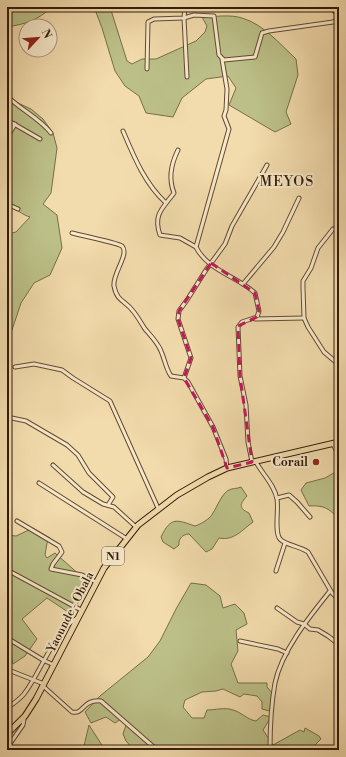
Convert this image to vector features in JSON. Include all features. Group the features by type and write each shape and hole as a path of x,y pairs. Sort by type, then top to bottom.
{"highway":[{"name":"Yaounde - Obala","path":"7,734 25,716 54,665 96,582 112,557 136,527 158,508 177,495 228,468 339,442"}],"street":[{"path":"185,7 184,18 187,77"},
{"path":"222,59 231,60 255,57 262,33 333,22 339,18 331,7"},
{"path":"147,69 148,22 154,19 184,18 194,15 214,16 219,55 222,59 227,89 226,110 224,116 229,129 196,247"},
{"path":"7,96 17,106 45,126 51,133"},
{"path":"7,120 40,139"},
{"path":"7,138 15,124"},
{"path":"123,131 142,171 156,195 166,203"},
{"path":"178,150 173,161 170,183 174,193 160,211 156,224 160,235 180,238 196,247 199,252 211,263 256,293 260,311 257,317 253,319"},
{"path":"184,378 191,358 178,319 178,311 225,244 232,226 267,165"},
{"path":"243,284 274,247 299,198"},
{"path":"7,204 18,209"},
{"path":"333,229 318,248 311,268 303,281 304,318 324,352 336,363 339,363"},
{"path":"72,233 118,243 123,247 124,252 113,285 117,297 129,305 161,350 167,371 171,376 184,378 199,400 213,427 226,459 228,468"},
{"path":"304,318 253,319 242,322 238,327 240,376 246,405 248,442 254,462 272,485 277,498 279,537 285,543 302,548 308,552 330,591 339,600"},
{"path":"15,366 39,365 62,370 110,401 158,508"},
{"path":"7,417 26,421 67,445 78,455 90,473 112,496 108,505"},
{"path":"333,444 339,456"},
{"path":"53,465 83,492 114,507 136,527"},
{"path":"38,483 127,539"},
{"path":"277,498 283,495 289,495 310,517"},
{"path":"17,521 59,546 62,552 52,564 51,569 82,575 96,582"},
{"path":"276,571 285,543"},
{"path":"9,571 81,610"},
{"path":"270,750 271,715 275,681 283,660 304,624 330,591"},
{"path":"277,608 297,622 318,630 328,636 337,643 339,648"},
{"path":"7,708 24,694 43,660 64,630 78,617"},
{"path":"7,638 54,665"},
{"path":"240,641 278,649 287,653"},
{"path":"7,671 11,671 32,679 43,685 72,712 80,712 88,702 101,701 157,750"},
{"path":"7,748 23,725 25,716"}],"highlighted area":[{"path":"211,263 255,293 259,311 257,317 238,326 240,376 252,462 227,468 213,427 184,378 191,358 178,319 179,311"}],"green space":[{"path":"7,7 52,7 36,18 18,18 18,24 7,27"},
{"path":"94,7 110,7 127,61 132,64 142,59 156,59 196,41 205,32 207,26 202,17 237,17 257,25 271,35 296,59 298,75 286,112 291,124 275,132 229,105 236,88 228,76 206,79 182,98 173,117 146,113 139,96 125,86 115,71"},
{"path":"7,98 31,109 43,119 53,133 57,148 51,193 43,204 57,215 62,248 50,275 34,283 21,303 7,345 7,234 16,232 30,217 7,205"},
{"path":"339,470 339,520 326,508 309,506 301,490 306,483 325,478"},
{"path":"241,487 247,496 241,506 249,513 253,522 238,534 229,538 219,538 212,549 206,552 189,534 181,537 179,545 174,549 163,542 161,537 171,523 179,521 195,526 200,524 212,515 226,492 230,489"},
{"path":"33,528 50,538 47,543 45,555 47,558 55,553 90,584 71,614 47,598 22,619 37,639 25,656 13,664 7,642 7,535 16,536"},
{"path":"191,583 206,585 220,596 223,608 235,604 244,613 247,624 236,630 238,651 231,664 238,683 267,683 267,687 272,693 270,711 262,709 262,702 257,696 244,694 240,697 223,689 202,692 185,700 183,707 192,718 204,718 207,710 223,709 236,711 256,721 263,715 271,717 263,730 273,745 300,730 304,732 305,728 319,736 321,739 315,745 315,750 134,750 126,741 123,734 126,725 121,719 115,723 106,717 91,723 85,712 100,696 148,657 160,641"},
{"path":"89,725 105,750 83,750"}],"place":[{"name":"Corail","path":"316,462"}],"district":[{"name":"MEYOS","path":"287,181"}]}
